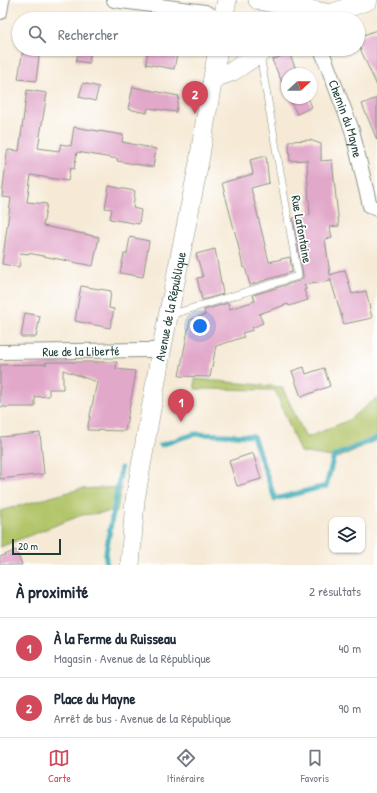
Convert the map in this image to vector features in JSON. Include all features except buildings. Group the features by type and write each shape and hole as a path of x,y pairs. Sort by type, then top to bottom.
{"street":[{"path":"0,12 2,0"},
{"path":"114,0 205,12"},
{"path":"224,12 227,0"},
{"path":"258,0 305,12"},
{"path":"327,12 368,0"},
{"name":"Avenue de la République","path":"130,565 135,500 161,352 199,162 217,56"},
{"path":"214,78 233,71 256,56"},
{"name":"Chemin du Mayne","path":"324,56 352,130 370,206 377,209"},
{"name":"Rue de la Liberté","path":"0,352 146,350 161,352"}],"lane":[{"name":"Rue Lafontaine","path":"169,315 298,276 264,56"}],"green space":[{"path":"195,379 282,387 306,438 347,421 377,398 377,440 338,458 300,452 275,390 195,389"},
{"path":"121,487 117,511 82,515 0,547 0,511 80,489"}],"waterway":[{"path":"161,445 194,434 253,436 275,499 326,486 334,456 377,438"},
{"path":"106,565 106,552 121,468"}],"place":[{"name":"Place du Mayne","path":"195,114"},
{"name":"À la Ferme du Ruisseau","path":"181,422"}]}
